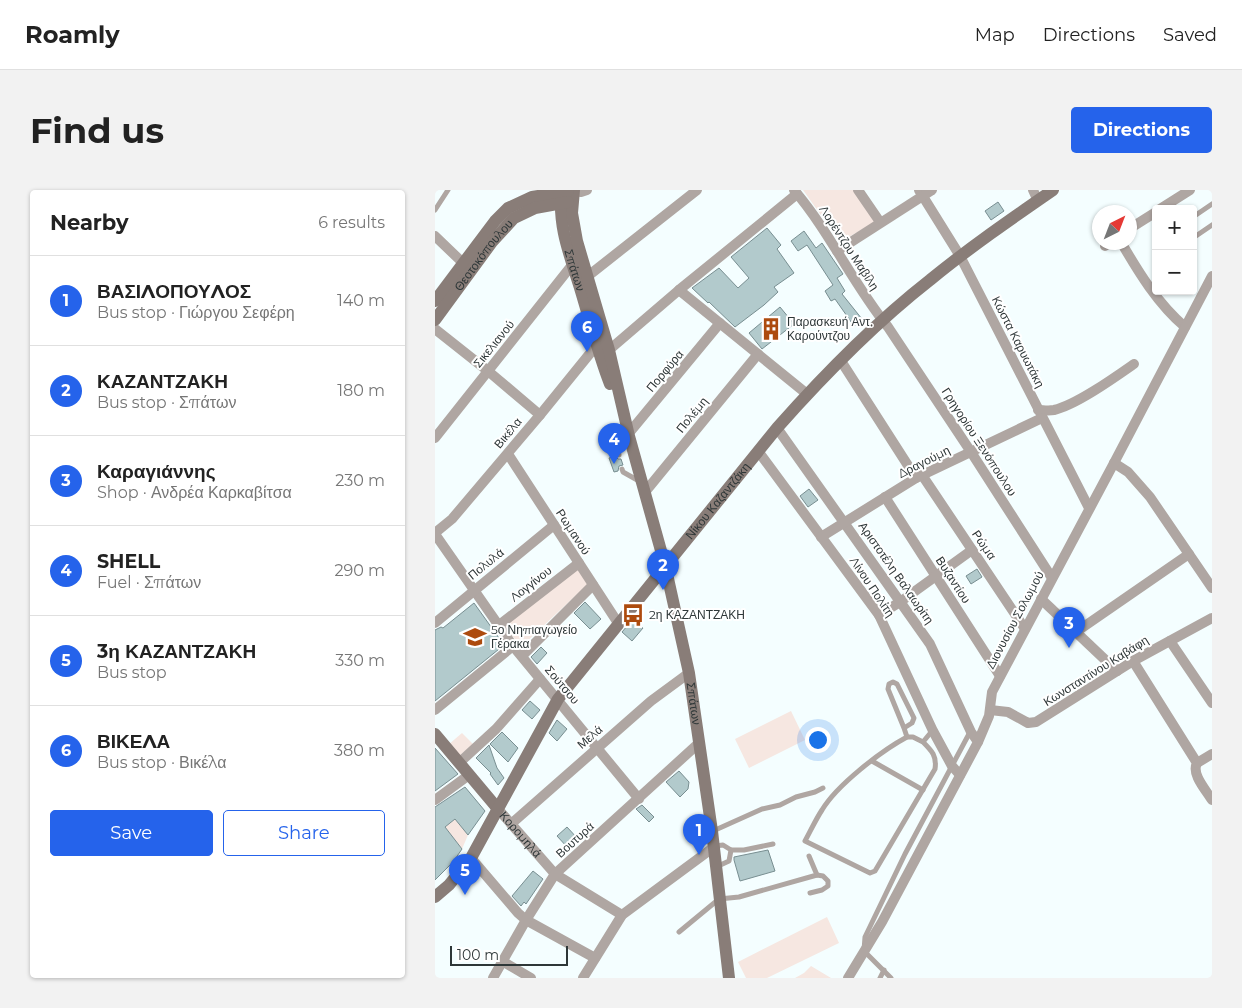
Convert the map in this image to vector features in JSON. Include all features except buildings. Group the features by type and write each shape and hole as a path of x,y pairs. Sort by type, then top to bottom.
{"main road":[{"name":"Νίκου Καζαντζάκη","path":"435,897 449,885 471,858 558,699 777,428 807,394 882,321 928,281 1035,195 1053,190"},
{"name":"Σπάτων","path":"570,194 574,227 588,276 603,348"},
{"name":"Σπάτων","path":"570,194 563,227 572,265 603,348 629,435 665,565 689,673 712,831 729,978"},
{"name":"Θεοτοκόπουλου","path":"435,302 495,221 508,208 532,196 570,194"},
{"name":"Θεοτοκόπουλου","path":"435,320 492,242 509,222 526,211 570,194"},
{"name":"Κορομηλά","path":"435,734 498,809"}],"street":[{"path":"588,276 697,190"},
{"path":"858,190 880,222"},
{"path":"1166,205 1190,190"},
{"name":"Λορέντζου Μαβίλη","path":"796,192 882,321"},
{"name":"Βικέλα","path":"435,534 452,519 540,416 603,348 679,290 796,192"},
{"path":"837,251 925,192"},
{"name":"Κώστα Καρυωτάκη","path":"925,192 960,256 1089,508"},
{"path":"1137,224 1152,215"},
{"path":"435,236 463,263"},
{"path":"1126,250 1158,300 1185,327"},
{"name":"Σικελιανού","path":"435,438 572,265"},
{"name":"Διονυσίου Σολωμού","path":"848,978 882,922 978,742 987,722 990,710 990,696 1000,676 1212,276"},
{"path":"679,290 807,394"},
{"name":"Γρηγορίου Ξενόπουλου","path":"882,321 971,452 1053,578"},
{"name":"Πορφύρα","path":"629,435 720,323"},
{"path":"435,330 488,371 540,416"},
{"name":"Πολέμη","path":"643,487 758,354"},
{"name":"Ρώμα","path":"841,361 1025,629"},
{"name":"Δραγούμη","path":"821,537 844,521 919,477 971,452 1040,414 1058,409 1093,391 1133,364"},
{"name":"Αριστοτέλη Βαλαωρίτη","path":"777,428 930,644 971,732 978,742"},
{"name":"Λίνου Πολίτη","path":"757,451 879,615 933,731 952,766 960,775"},
{"name":"Ρωμανού","path":"508,454 618,623"},
{"path":"1114,463 1128,472 1145,491 1212,588"},
{"name":"Βυζαντίου","path":"885,497 1000,676"},
{"name":"Πολυλά","path":"435,623 554,525"},
{"name":"Σούτσου","path":"435,534 513,646 639,799"},
{"path":"879,615 972,550"},
{"path":"1076,632 1189,554"},
{"name":"Λογγίνου","path":"498,626 579,563"},
{"path":"522,656 593,585"},
{"path":"1041,599 1117,671"},
{"name":"Κωνσταντίνου Καβάφη","path":"990,710 1008,712 1028,723 1036,722 1133,661 1212,618"},
{"path":"1171,640 1212,703"},
{"path":"435,710 513,646"},
{"path":"1133,661 1197,763"},
{"name":"Μελά","path":"511,824 651,701 689,673"},
{"path":"459,763 496,729 540,679"},
{"name":"Βουτυρά","path":"493,978 555,874 699,743"},
{"path":"1212,754 1197,763 1195,768 1196,774 1212,800"},
{"path":"435,800 469,775"},
{"name":"Κορομηλά","path":"498,809 555,874 622,915"},
{"path":"583,978 622,915 714,847"},
{"path":"471,858 526,920 595,958"},
{"path":"502,961 531,978"}],"lane":[{"path":"435,210 448,190"},
{"path":"1197,214 1212,204"},
{"path":"1197,235 1212,225"},
{"path":"619,455 618,449 629,435"},
{"path":"622,469 623,472 643,487"},
{"path":"904,728 912,723 914,718 897,684 893,682 889,684 888,689 907,737"},
{"path":"923,742 933,731"},
{"path":"891,978 864,951 865,937 905,854 971,732"},
{"path":"907,737 913,737 923,742 934,752 935,769 875,872 870,873 805,841 823,808 844,785 872,761 907,737"},
{"path":"872,761 923,790"},
{"path":"712,831 762,809 780,805 796,797 823,788"},
{"path":"714,847 723,845 731,850 743,850 773,844"},
{"path":"715,867 729,861 731,850"},
{"path":"809,856 817,875"},
{"path":"679,932 719,899 739,897 817,875 823,876 828,882 828,886 823,890 810,893"},
{"path":"880,978 884,970"}],"shaded area":[{"path":"803,190 854,190 877,221 840,242"},
{"path":"576,567 588,584 521,647 504,625"},
{"path":"791,711 805,740 749,768 735,739"},
{"path":"462,733 473,744 458,757 448,745"},
{"path":"455,819 468,835 462,849 445,827"},
{"path":"827,917 839,943 767,978 746,978 738,962"},
{"path":"811,966 831,978 795,978"}],"place":[{"name":"Παρασκευή Αντ. Καρούντζου","path":"771,329"},
{"name":"ΒΙΚΕΛΑ","path":"587,352"},
{"name":"SHELL","path":"614,464"},
{"name":"ΚΑΖΑΝΤΖΑΚΗ","path":"663,590"},
{"name":"2η ΚΑΖΑΝΤΖΑΚΗ","path":"633,615"},
{"name":"5ο Νηπιαγωγείο Γέρακα","path":"475,637"},
{"name":"Καραγιάννης","path":"1069,648"},
{"name":"ΒΑΣΙΛΟΠΟΥΛΟΣ","path":"699,855"},
{"name":"3η ΚΑΖΑΝΤΖΑΚΗ","path":"465,895"}]}
